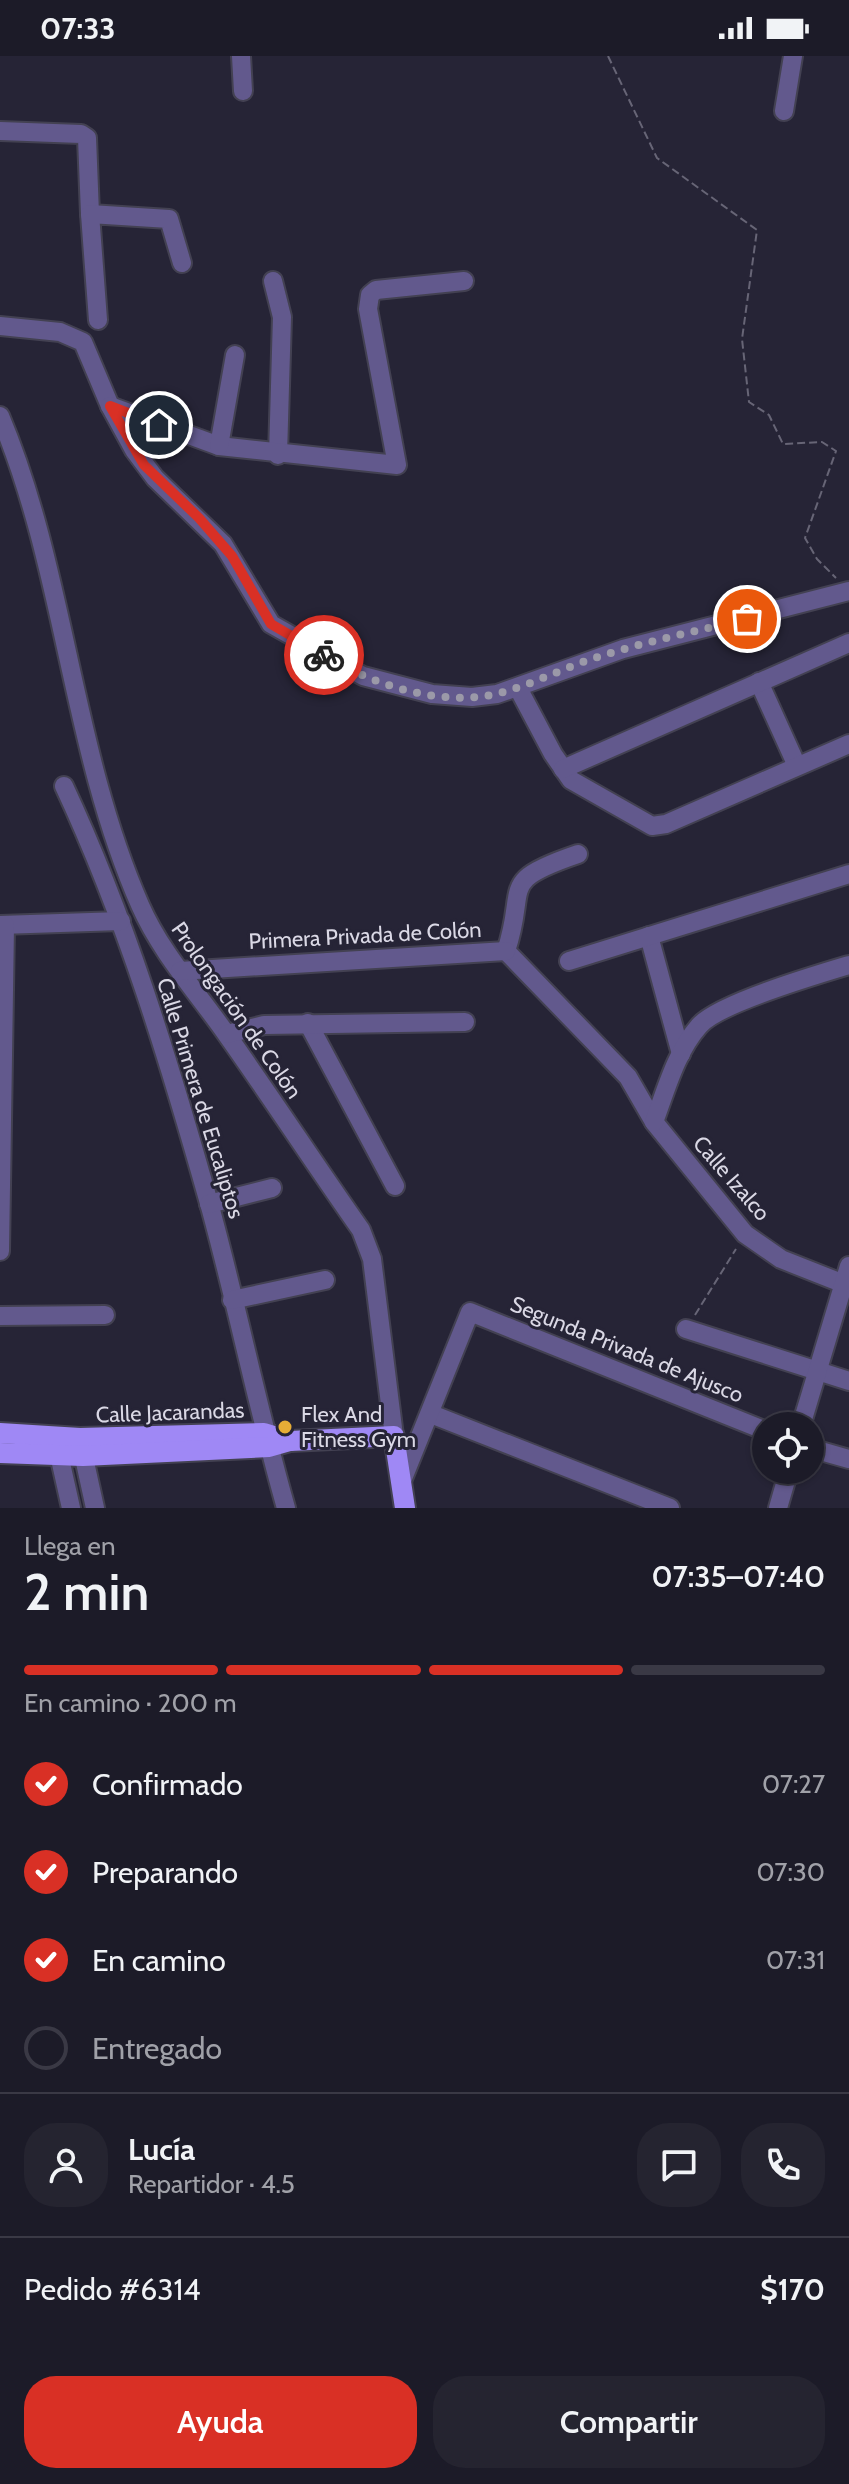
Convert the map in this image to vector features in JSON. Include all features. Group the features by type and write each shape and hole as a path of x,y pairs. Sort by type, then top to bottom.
{"main road":[{"name":"Calle Jacarandas","path":"0,1433 57,1447"},
{"name":"Calle Jacarandas","path":"0,1453 57,1447 394,1436"},
{"path":"394,1436 405,1508"}],"street":[{"path":"241,56 243,91"},
{"path":"784,111 793,56"},
{"path":"0,131 81,134 87,138 98,320"},
{"path":"90,214 169,219 182,263"},
{"path":"273,281 282,317 278,455"},
{"path":"110,406 219,446 278,455 397,465 368,309 370,295 376,290 464,281"},
{"path":"0,326 40,328 79,338 87,347 110,406 144,465 199,518 232,556 268,633 346,668 408,689 472,697 518,688 623,649 849,591"},
{"path":"219,446 235,355"},
{"name":"Prolongación de Colón","path":"0,416 9,457 41,531 78,713 103,804 139,902 157,940 227,1034 361,1230 372,1259 394,1436"},
{"path":"563,769 849,643"},
{"path":"759,682 797,766"},
{"path":"518,688 563,769 582,789 647,824 659,826 849,744"},
{"name":"Calle Primera de Eucaliptos","path":"64,786 99,861 121,921 209,1204 266,1440 286,1508"},
{"path":"506,951 520,884 536,868 578,854"},
{"path":"569,961 849,874"},
{"path":"0,1251 2,925 121,921"},
{"path":"649,936 681,1054"},
{"name":"Primera Privada de Colón","path":"180,971 506,951"},
{"name":"Calle Izalco","path":"506,951 628,1077 654,1122 745,1234 781,1259 846,1285"},
{"path":"654,1122 681,1054 698,1026 712,1016 849,965"},
{"path":"227,1034 264,1025 465,1022"},
{"path":"308,1023 395,1186"},
{"path":"209,1204 272,1188"},
{"path":"805,1412 846,1285 849,1266"},
{"path":"232,1300 325,1280"},
{"name":"Segunda Privada de Ajusco","path":"431,1414 470,1312 752,1425"},
{"path":"0,1316 105,1315"},
{"path":"686,1329 849,1381"},
{"path":"402,1481 431,1414 670,1508"},
{"path":"0,1420 0,1433"},
{"path":"57,1447 71,1508"},
{"path":"81,1447 95,1508"},
{"path":"824,1452 849,1459"},
{"path":"778,1508 785,1484"}],"path":[{"path":"608,56 614,75 657,158 757,230 742,339 749,402 769,415 783,444 822,442 836,451 805,538 834,578 849,576"},
{"path":"686,1329 745,1234"}],"way so far":[{"path":"324,655 363,676 408,689 472,697 518,688 623,649 747,619"}],"place":[{"name":"Flex And Fitness Gym","path":"285,1427"}],"route":[{"path":"159,425 110,406 144,465 212,531 232,556 271,624 324,655"}]}
